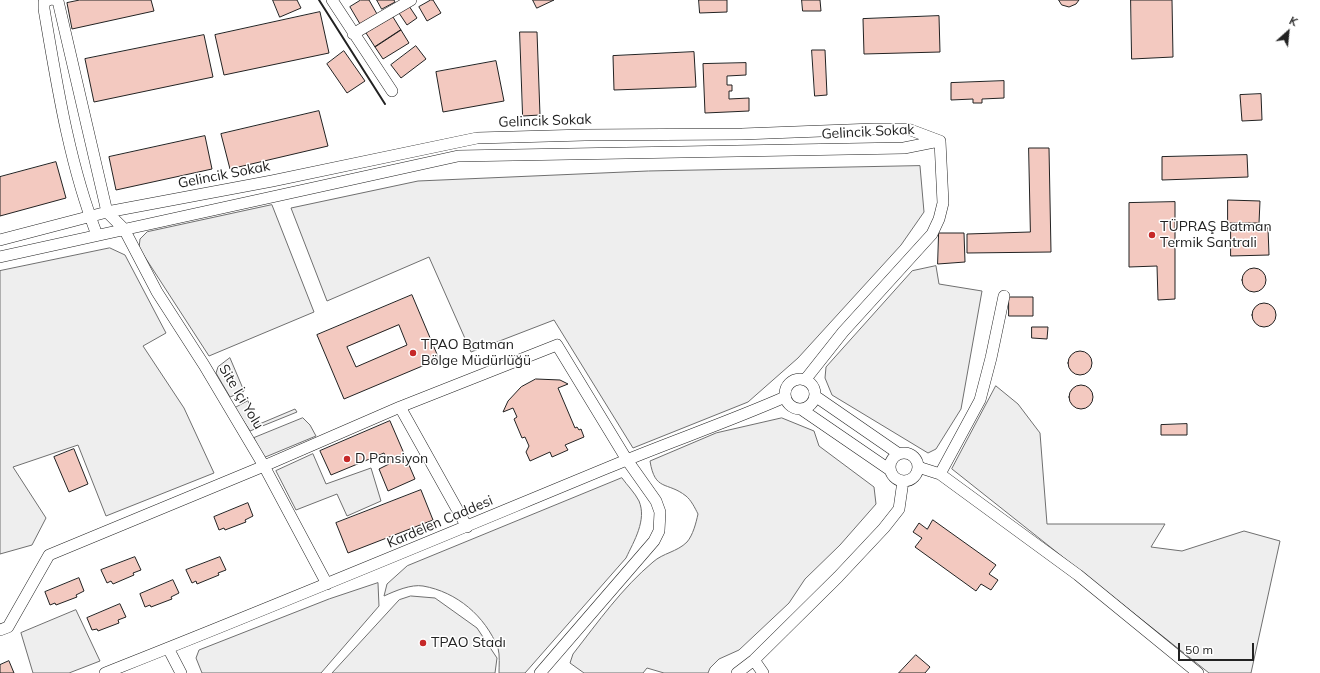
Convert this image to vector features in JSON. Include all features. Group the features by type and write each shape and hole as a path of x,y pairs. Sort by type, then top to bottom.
{"street":[{"path":"49,0 44,2 44,9 51,55 67,132 90,216 97,235"},
{"path":"55,0 58,1 108,212"},
{"path":"332,0 392,91"},
{"path":"353,34 411,0"},
{"name":"Gelincik Sokak","path":"0,240 108,212 272,181 477,138 584,135 742,134 908,129 940,141"},
{"path":"477,138 485,155"},
{"path":"805,380 843,332 932,234 939,219 943,203 940,141"},
{"name":"Gelincik Sokak","path":"0,257 458,156 904,148 940,141"},
{"name":"Site İçi Yolu","path":"108,212 124,229 157,292 204,365 264,466 327,584"},
{"path":"940,474 980,400 992,358 1004,296"},
{"path":"0,630 8,627 48,555 264,466 400,407 557,344 627,460 656,501 660,512 659,531 654,541 540,673"},
{"path":"801,409 810,405 815,396 813,386 805,380 792,381 786,388 785,397 792,407 801,409 890,470 895,478 903,481 912,479 915,476 918,467 917,462 912,456 899,454 815,396"},
{"name":"Kardelen Caddesi","path":"105,673 785,397"},
{"path":"400,407 466,527"},
{"path":"890,470 893,459 899,454"},
{"path":"918,467 940,474 1078,575 1198,673"},
{"path":"737,673 754,660 838,577 884,528 899,509 903,481"},
{"path":"168,648 181,673"},
{"path":"754,660 763,673"}],"shaded area":[{"path":"920,166 924,212 901,245 798,358 748,402 633,448 554,320 471,352 429,257 327,301 291,208 418,181 648,171"},
{"path":"272,205 314,312 209,356 139,248 140,239 147,232"},
{"path":"110,248 125,255 166,333 143,346 184,408 214,473 106,516 78,445 13,467 46,518 32,545 0,554 0,271"},
{"path":"936,266 939,284 982,291 961,409 936,449 928,453 832,395 825,378 826,367 912,271"},
{"path":"230,358 244,391 230,397 216,373 218,367"},
{"path":"996,386 1018,404 1040,433 1047,524 1165,524 1151,547 1182,551 1244,531 1280,541 1251,673 1209,673 952,469"},
{"path":"248,401 257,425 295,409 297,412 250,431 235,408"},
{"path":"303,418 310,425 316,436 263,458 254,438"},
{"path":"782,418 814,431 819,446 874,487 876,504 840,545 805,579 789,603 739,650 719,659 710,668 708,673 664,673 647,668 643,673 584,673 570,663 573,654 631,583 661,556 679,548 687,542 693,532 698,514 693,504 679,491 659,482 652,471 650,461 716,433"},
{"path":"313,454 326,484 371,468 381,501 347,516 337,494 296,510 276,471"},
{"path":"622,478 639,501 641,508 641,523 636,538 626,558 525,673 499,673 498,648 492,636 478,616 458,600 435,589 423,586 403,588 384,596 387,584 407,566"},
{"path":"378,583 379,606 321,673 202,673 196,658 199,650 329,599"},
{"name":"TPAO Stadı","path":"411,596 435,598 477,628 497,658 495,673 332,673 399,600"},
{"path":"76,610 100,661 69,673 33,673 21,633"}],"building":[{"path":"80,0 151,0 154,11 72,29 67,3"},
{"path":"273,0 297,0 301,8 280,17"},
{"path":"361,0 369,0 377,14 360,24 350,7"},
{"path":"377,0 394,0 395,2 382,9"},
{"path":"433,0 441,13 427,21 419,7"},
{"path":"533,0 554,0 537,8"},
{"path":"699,0 727,0 727,12 700,13"},
{"path":"802,0 820,0 821,11 803,11"},
{"path":"1059,0 1079,0 1076,4 1069,7 1062,5"},
{"path":"1131,0 1172,0 1173,57 1132,59"},
{"path":"409,6 417,18 407,25 399,13"},
{"path":"320,12 329,53 224,75 215,35"},
{"path":"939,16 940,52 864,54 863,19"},
{"path":"393,17 401,30 375,47 366,33"},
{"path":"401,30 409,43 383,59 375,47"},
{"path":"520,32 537,32 540,115 523,116"},
{"path":"204,35 213,77 94,102 85,59"},
{"path":"416,46 426,59 401,78 391,65"},
{"path":"812,50 825,50 827,95 815,96"},
{"path":"344,51 365,81 347,93 327,64"},
{"path":"694,52 696,87 614,90 613,56"},
{"path":"496,61 504,101 443,112 436,72"},
{"path":"746,63 746,75 727,76 727,85 732,85 732,91 729,91 729,99 749,98 749,111 705,113 703,64"},
{"path":"1004,81 1004,98 982,99 982,103 973,103 973,99 951,100 951,83"},
{"path":"1261,94 1262,120 1242,121 1240,95"},
{"path":"319,111 328,146 230,169 221,134"},
{"path":"205,136 212,169 116,190 109,157"},
{"path":"1029,148 1049,148 1051,252 967,253 967,234 1030,232"},
{"path":"1247,155 1248,177 1162,180 1162,157"},
{"path":"56,162 66,198 0,216 0,177"},
{"path":"1228,200 1260,201 1259,223 1228,223"},
{"name":"TÜPRAŞ Batman Termik Santrali","path":"1175,202 1175,299 1158,300 1157,266 1129,267 1129,203"},
{"path":"1231,228 1268,228 1269,255 1231,256"},
{"path":"939,233 964,233 965,262 938,264"},
{"path":"1254,268 1259,269 1265,275 1265,285 1259,291 1254,292 1249,291 1243,285 1242,280 1243,275 1249,269"},
{"name":"TPAO Batman Bölge Müdürlüğü","path":"412,295 439,359 344,399 317,335","holes":["399,325 407,345 356,367 347,347"]},
{"path":"1009,297 1033,297 1033,316 1009,316"},
{"path":"1264,303 1269,304 1275,310 1275,320 1269,326 1264,327 1259,326 1253,320 1252,315 1253,310 1259,304"},
{"path":"1032,327 1048,327 1047,339 1032,338"},
{"path":"1080,351 1085,352 1091,358 1091,368 1085,374 1080,375 1075,374 1069,368 1068,363 1069,358 1075,352"},
{"path":"536,379 560,380 568,384 558,388 575,428 577,427 579,430 581,429 584,437 565,445 568,450 552,457 550,452 530,461 526,452 529,446 525,437 522,438 514,419 517,417 513,408 503,412 508,401 521,387"},
{"path":"1081,385 1086,386 1092,392 1092,402 1086,408 1081,409 1076,408 1070,402 1069,397 1070,392 1076,386"},
{"name":"D Pansiyon","path":"390,421 415,479 388,491 379,469 389,464 384,453 331,475 320,451"},
{"path":"1187,424 1187,435 1161,435 1161,425"},
{"path":"74,449 88,484 69,492 54,457"},
{"path":"421,490 433,520 348,553 336,523"},
{"path":"248,503 253,516 245,520 246,522 225,530 224,528 219,530 214,517"},
{"path":"933,520 996,565 989,574 998,580 991,590 981,584 976,591 915,547 922,538 913,532 919,523 927,529"},
{"path":"135,557 141,570 133,573 134,575 113,584 111,581 107,583 101,570"},
{"path":"220,557 226,570 218,573 219,575 197,584 196,581 192,583 186,570"},
{"path":"79,578 84,591 76,595 77,597 56,605 55,603 50,605 45,592"},
{"path":"173,580 179,593 171,597 172,599 151,607 150,605 145,607 140,594"},
{"path":"120,604 126,617 118,620 119,623 98,631 97,629 92,630 87,618"},
{"path":"916,655 930,667 925,673 899,673"},
{"path":"9,661 14,673 0,673 0,665"}],"wall":[{"path":"319,0 385,104"}],"place":[{"name":"TÜPRAŞ Batman Termik Santrali","path":"1152,235"},
{"name":"TPAO Batman Bölge Müdürlüğü","path":"413,353"},
{"name":"D Pansiyon","path":"347,459"},
{"name":"TPAO Stadı","path":"423,643"}]}
